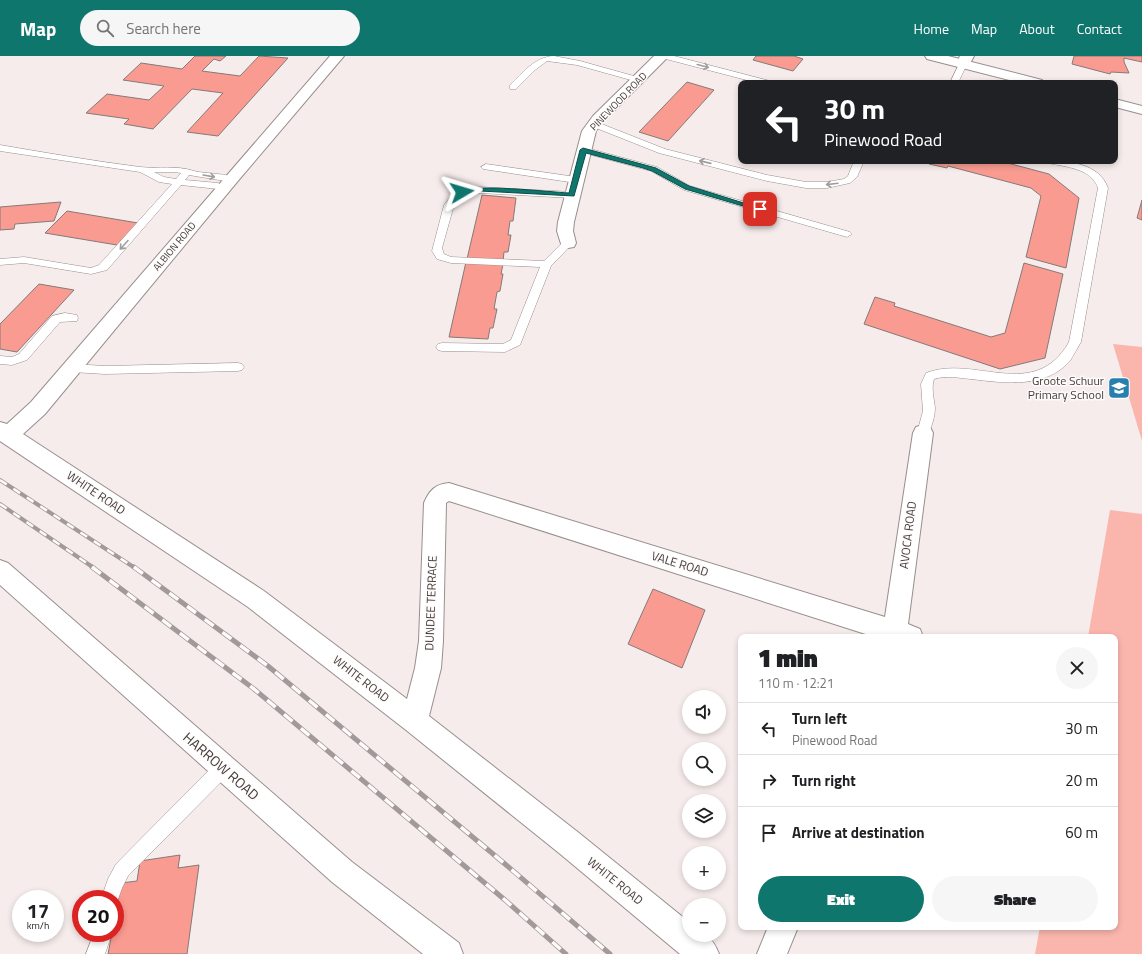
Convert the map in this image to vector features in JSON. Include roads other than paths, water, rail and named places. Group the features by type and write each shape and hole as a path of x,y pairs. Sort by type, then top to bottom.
{"street":[{"name":"ALBION ROAD","path":"5,432 38,408 227,183 337,56"},
{"name":"PINEWOOD ROAD","path":"568,243 565,228 583,150 589,131 594,124 662,56"},
{"path":"932,56 965,60 1028,80"},
{"path":"1118,104 1141,108"},
{"name":"WHITE ROAD","path":"5,432 256,599 415,721 569,843 704,954"},
{"name":"AVOCA ROAD","path":"900,634 914,490 923,433"},
{"name":"DUNDEE TERRACE","path":"415,721 427,674 431,641 435,503 438,495 442,492 449,492"},
{"name":"VALE ROAD","path":"449,492 897,634"},
{"name":"HARROW ROAD","path":"0,570 342,872 418,943 448,954"},
{"path":"772,954 782,930"}],"lane":[{"path":"665,56 756,80"},
{"path":"513,87 539,63 546,59 553,58 566,60 638,80"},
{"path":"955,80 965,60"},
{"path":"594,124 662,151 767,178 806,185 827,185 847,181 852,177 858,164"},
{"path":"0,148 142,170 170,168 188,171 227,183"},
{"path":"583,150 654,169 687,188 847,234"},
{"path":"923,433 928,414 929,399 926,386 927,380 930,376 936,373 996,377 1034,376 1054,370 1072,348 1078,326 1103,188 1102,184 1093,174 1086,170 1063,164"},
{"path":"486,168 576,180"},
{"path":"142,170 162,180 178,182 227,183"},
{"path":"0,262 24,260 91,271 103,268 188,171"},
{"path":"546,264 451,260 440,256 436,252 436,248 449,205 454,198 462,192 470,190 572,195"},
{"path":"442,347 505,348 516,342 546,264 568,243"},
{"path":"0,360 13,362 18,360 23,357 56,320 65,317 73,318"},
{"path":"72,368 105,370 238,366"},
{"path":"113,890 122,870 223,768"},
{"path":"95,954 101,942"}],"railway":[{"path":"0,480 135,568"},
{"path":"0,504 94,568"},
{"path":"92,567 254,689 505,900 566,954"},
{"path":"134,567 268,666 505,864 610,954"}],"place":[{"name":"Groote Schuur Primary School","path":"1119,388"}]}
